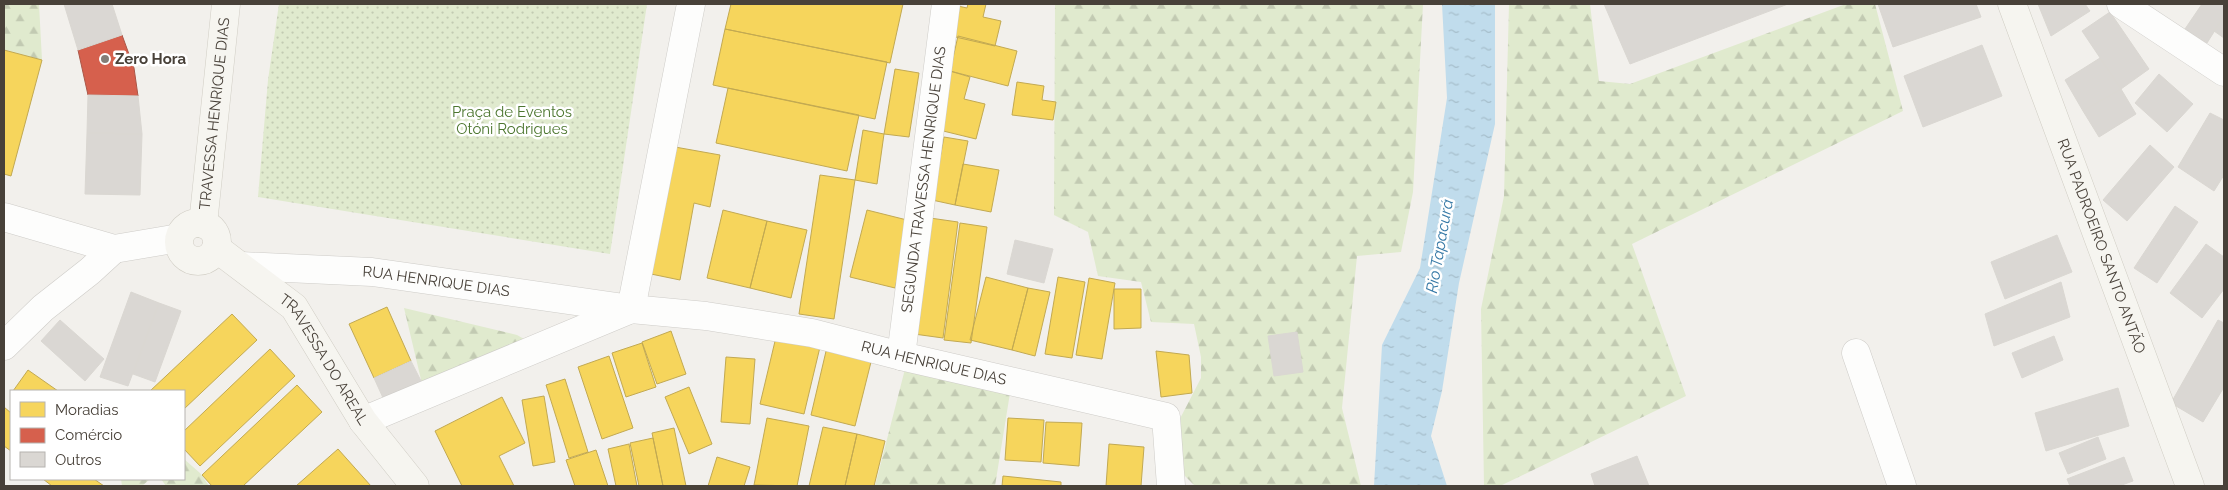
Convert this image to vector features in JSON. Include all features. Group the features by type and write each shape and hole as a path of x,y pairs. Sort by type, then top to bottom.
{"main road":[{"name":"TRAVESSA HENRIQUE DIAS","path":"202,224 226,4"},
{"name":"RUA PADROEIRO SANTO ANTÃO","path":"2012,4 2190,486"},
{"path":"202,224 213,231 216,248 208,258 197,261 190,259 181,251 180,238 185,228 190,225 202,224"},
{"name":"TRAVESSA DO AREAL","path":"216,248 294,307 363,421 415,486"}],"street":[{"path":"631,309 691,4"},
{"name":"SEGUNDA TRAVESSA HENRIQUE DIAS","path":"901,356 946,4"},
{"path":"2121,4 2224,72"},
{"path":"4,217 114,249 180,238"},
{"path":"4,346 43,308 90,271 114,249"},
{"name":"RUA HENRIQUE DIAS","path":"241,266 372,272 631,309 706,316 812,333 901,356 1166,418 1171,486"},
{"name":"RUA HENRIQUE DIAS","path":"363,421 631,309"},
{"path":"1856,353 1902,486"}],"green space":[{"path":"4,4 39,4 42,60 4,50"},
{"name":"Praça de Eventos Otóni Rodrigues","path":"279,4 647,4 610,254 258,197 268,80"},
{"path":"1055,4 1423,4 1413,192 1401,252 1357,256 1342,408 1361,486 1195,486 1174,465 1170,438 1201,378 1201,357 1194,324 1151,322 1141,282 1098,276 1088,232 1054,215"},
{"path":"1509,4 1590,4 1599,81 1630,84 1846,4 1875,4 1903,111 1632,244 1686,396 1500,486 1484,486 1481,309 1504,196"},
{"path":"404,308 517,335 531,343 423,388"},
{"path":"905,369 1010,393 995,486 875,486"},
{"path":"185,460 200,473 209,486 166,486 162,480 185,480"},
{"path":"121,480 149,480 142,486 122,486"}],"water":[{"name":"Rio Tapacurá","path":"1442,4 1495,4 1495,124 1459,283 1442,391 1431,436 1447,486 1374,486 1382,345 1420,268 1447,98"}],"building: Moradias":[{"path":"731,4 903,4 890,63 725,29"},
{"path":"968,4 986,4 983,17 1001,21 995,46 951,36 958,6 967,8"},
{"path":"725,29 887,62 875,119 713,85"},
{"path":"958,36 1017,51 1008,86 950,71"},
{"path":"4,50 42,60 11,176 4,174"},
{"path":"895,69 919,73 909,137 884,134"},
{"path":"950,71 970,77 964,99 985,104 976,139 935,129"},
{"path":"1017,82 1044,86 1042,100 1056,102 1053,120 1012,115"},
{"path":"728,88 859,115 847,171 716,143"},
{"path":"863,130 884,134 877,184 855,180"},
{"path":"944,137 968,141 955,205 932,200"},
{"path":"675,147 720,155 710,207 694,203 680,280 651,274"},
{"path":"963,164 999,170 991,212 955,205"},
{"path":"820,175 855,180 834,319 799,314"},
{"path":"723,210 767,221 750,288 707,278"},
{"path":"867,210 911,221 895,288 850,277"},
{"path":"930,218 958,222 943,338 914,334"},
{"path":"767,221 807,230 791,298 750,288"},
{"path":"960,223 987,227 971,343 944,340"},
{"path":"986,277 1028,288 1012,350 970,340"},
{"path":"1058,277 1085,282 1072,358 1045,354"},
{"path":"1089,278 1115,283 1102,359 1076,355"},
{"path":"1028,288 1050,292 1035,356 1012,350"},
{"path":"1114,289 1141,289 1141,328 1114,329"},
{"path":"387,307 411,361 374,378 349,324"},
{"path":"232,314 257,340 185,408 185,390 151,390"},
{"path":"671,331 686,374 657,384 642,342"},
{"path":"776,337 820,347 804,414 760,404"},
{"path":"642,343 656,387 626,397 612,353"},
{"path":"827,347 872,358 855,426 811,415"},
{"path":"270,349 295,376 200,466 185,450 185,430"},
{"path":"1156,351 1189,355 1192,393 1161,397"},
{"path":"609,356 633,428 602,439 578,367"},
{"path":"726,357 755,359 750,424 721,422"},
{"path":"28,370 57,390 14,390"},
{"path":"565,379 588,452 569,458 546,385"},
{"path":"297,385 322,412 243,486 212,486 202,475"},
{"path":"689,387 712,444 689,454 665,397"},
{"path":"544,396 555,462 533,466 522,400"},
{"path":"502,397 525,443 499,456 514,486 462,486 435,431"},
{"path":"4,407 10,412 10,450 4,446"},
{"path":"767,418 809,426 797,486 754,485"},
{"path":"1008,418 1044,420 1041,462 1005,460"},
{"path":"1046,422 1082,423 1079,466 1043,463"},
{"path":"823,427 857,434 845,486 809,486"},
{"path":"674,428 686,486 663,486 652,433"},
{"path":"857,434 885,441 874,486 845,486"},
{"path":"653,438 663,486 639,486 630,443"},
{"path":"629,444 637,486 616,486 608,449"},
{"path":"1109,444 1144,447 1141,486 1106,486"},
{"path":"338,449 371,486 296,486"},
{"path":"596,450 608,486 575,486 566,460"},
{"path":"717,457 750,467 744,486 708,486"},
{"path":"1003,476 1061,482 1061,486 1002,486"},
{"path":"44,480 95,480 104,486 52,486"}],"building: Comércio":[{"name":"Zero Hora","path":"122,35 134,68 138,96 88,95 78,50"}],"building: Outros":[{"path":"64,4 112,4 122,35 78,50"},
{"path":"1604,4 1788,4 1630,64"},
{"path":"1878,4 1976,4 1981,17 1893,47"},
{"path":"2038,4 2085,4 2090,11 2051,36"},
{"path":"2202,4 2224,4 2224,16 2207,43 2185,29"},
{"path":"2110,12 2149,69 2121,89 2082,31"},
{"path":"2224,16 2224,38 2214,31"},
{"path":"1982,45 2002,96 1923,127 1904,76"},
{"path":"2100,58 2121,89 2083,111 2065,80"},
{"path":"2159,74 2193,104 2167,132 2135,103"},
{"path":"2121,89 2136,114 2099,137 2083,111"},
{"path":"88,95 138,96 142,134 87,133"},
{"path":"2210,113 2224,120 2224,175 2214,191 2178,167"},
{"path":"87,133 142,134 140,195 85,194"},
{"path":"2150,145 2174,167 2127,221 2103,200"},
{"path":"2175,206 2198,222 2157,283 2134,268"},
{"path":"2057,235 2072,272 2005,299 1991,262"},
{"path":"1015,240 1053,249 1044,283 1007,274"},
{"path":"2206,244 2224,257 2224,289 2202,318 2170,293"},
{"path":"2061,282 2070,317 1994,346 1985,314"},
{"path":"131,292 159,303 128,386 100,377"},
{"path":"159,303 181,311 155,382 133,374"},
{"path":"60,320 104,359 85,381 41,341"},
{"path":"2218,320 2224,323 2224,387 2203,422 2171,403"},
{"path":"1297,332 1303,372 1274,376 1268,336"},
{"path":"2054,336 2063,360 2022,378 2012,353"},
{"path":"411,361 422,383 384,400 374,378"},
{"path":"2118,388 2129,426 2046,451 2035,413"},
{"path":"2098,437 2106,459 2068,474 2059,453"},
{"path":"1637,456 1649,486 1595,486 1591,474"},
{"path":"2124,457 2133,481 2119,486 2070,486 2067,479"}],"place":[{"name":"Zero Hora","path":"105,59"}]}
